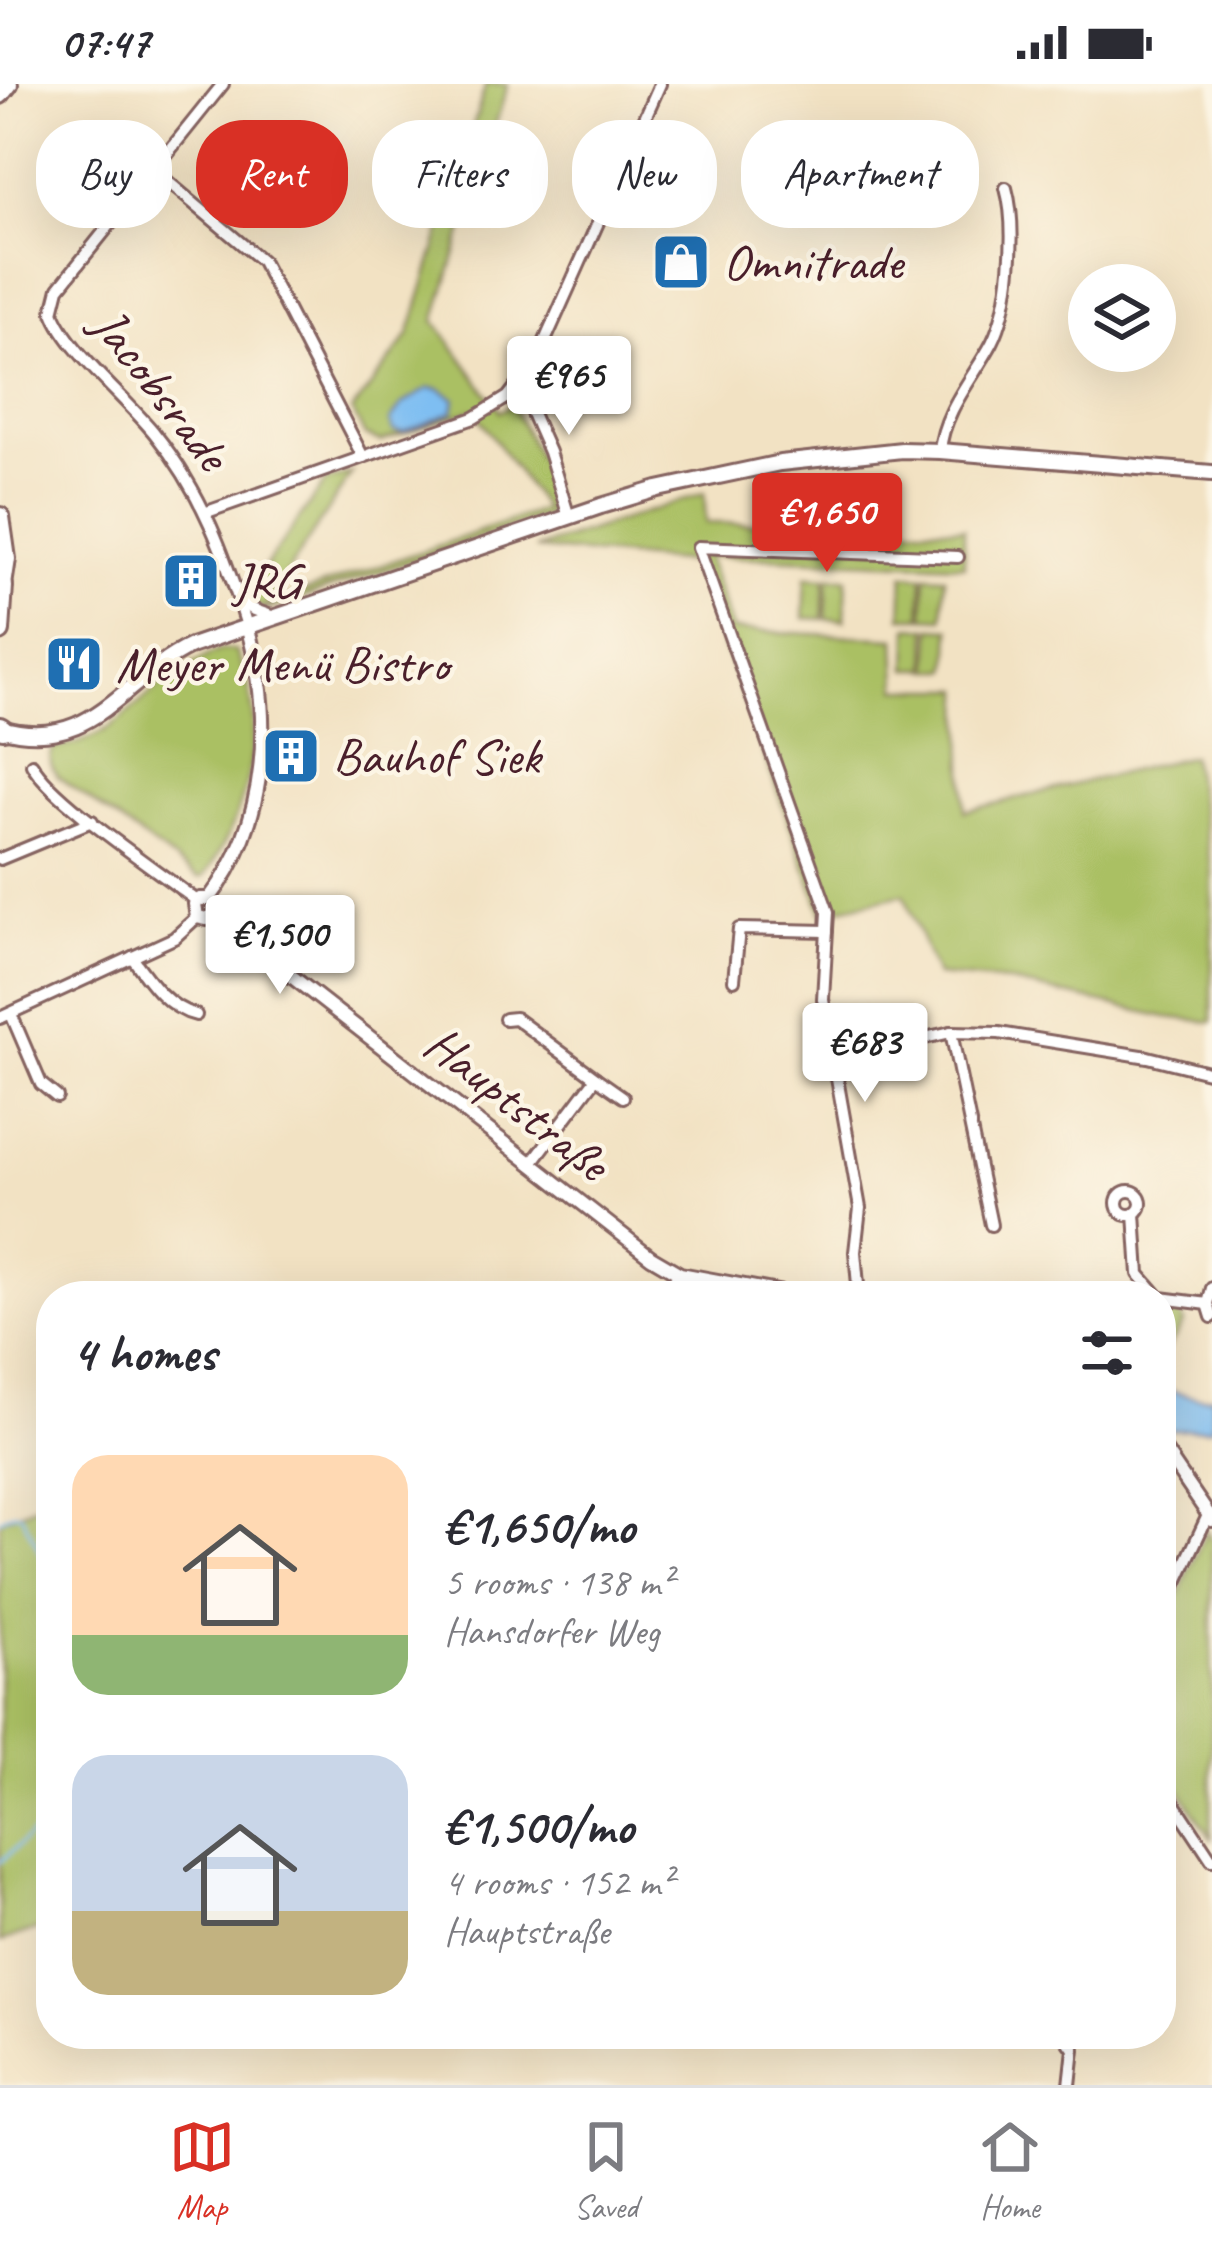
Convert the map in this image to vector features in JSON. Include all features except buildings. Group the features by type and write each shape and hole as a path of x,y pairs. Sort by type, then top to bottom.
{"highway":[{"path":"0,94 8,84"},
{"path":"0,517 5,543 0,632"}],"main road":[{"path":"1,728 33,734 80,724 111,706 172,655 658,488 780,463 902,450 1212,473"}],"street":[{"name":"Jacobsrade","path":"172,148 223,84"},
{"name":"Jacobsrade","path":"207,512 474,418 520,386 539,355 660,84"},
{"path":"172,185 262,261 363,457"},
{"path":"940,451 941,434 999,325 1012,209 1006,188"},
{"name":"Jacobsrade","path":"107,228 59,288 53,312 67,336 167,450 207,512 247,626"},
{"path":"520,386 532,406 569,517"},
{"path":"858,1281 860,1208 823,999 828,912 698,547 958,557"},
{"path":"237,594 252,609 274,617"},
{"path":"32,764 38,776 92,821 203,900 216,907 207,920 194,911 203,900 230,866 245,830 261,763 261,703 247,626"},
{"path":"0,859 92,821"},
{"name":"Hauptstraße","path":"214,915 651,1257 680,1274 718,1281"},
{"path":"57,1096 41,1084 5,1016 174,938 197,916"},
{"path":"734,980 739,929 827,931"},
{"path":"132,957 161,995 196,1016"},
{"path":"505,1019 515,1018 623,1097"},
{"path":"833,1059 951,1032 999,1033 1148,1057 1212,1073"},
{"path":"951,1032 992,1225"},
{"path":"531,1164 596,1078"},
{"path":"1135,1214 1139,1274 1145,1281"},
{"path":"674,1281 680,1274"},
{"path":"1176,1301 1210,1310 1212,1288"},
{"path":"1176,1466 1210,1513 1176,1582"},
{"path":"1176,1806 1212,1860"},
{"path":"1070,2085 1074,2049"}],"green space":[{"path":"486,84 508,84 497,120 475,120"},
{"path":"442,228 464,228 435,321 500,411 512,405 547,475 554,508 548,515 267,610 274,602 544,509 473,409 381,442 365,436 352,411 409,335"},
{"path":"352,473 264,608 255,605 249,589 326,481"},
{"path":"704,493 706,523 964,528 964,565 707,556 732,630 896,638 898,689 962,689 965,811 1191,756 1212,872 1212,1022 1166,1017 1008,982 936,976 904,894 822,912 693,562 535,549"},
{"path":"904,575 923,576 921,617 902,617"},
{"path":"926,576 945,577 943,618 924,617"},
{"path":"806,577 825,578 823,619 804,618"},
{"path":"828,578 847,578 845,620 826,619"},
{"path":"909,627 928,628 927,669 908,669"},
{"path":"932,628 951,629 949,670 930,670"},
{"path":"220,650 235,650 246,678 253,737 233,824 204,877 199,878 58,777 50,760 54,748 106,730 176,673"},
{"path":"1176,1313 1184,1322 1176,1335"},
{"path":"36,1505 36,1930 0,1942 0,1520"},
{"path":"1206,1531 1212,1541 1211,1838 1176,1783 1176,1601"}],"water":[{"path":"429,388 455,399 453,412 403,433 393,431 390,421 403,404"},
{"path":"1176,1391 1212,1396 1212,1428 1176,1429"}],"waterway":[{"path":"0,1519 21,1514 36,1543"},
{"path":"0,1862 36,1830"}],"place":[{"name":"Omnitrade","path":"681,262"},
{"name":"JRG","path":"191,581"},
{"name":"Meyer Menü Bistro","path":"74,664"},
{"name":"Bauhof Siek","path":"291,756"}]}
